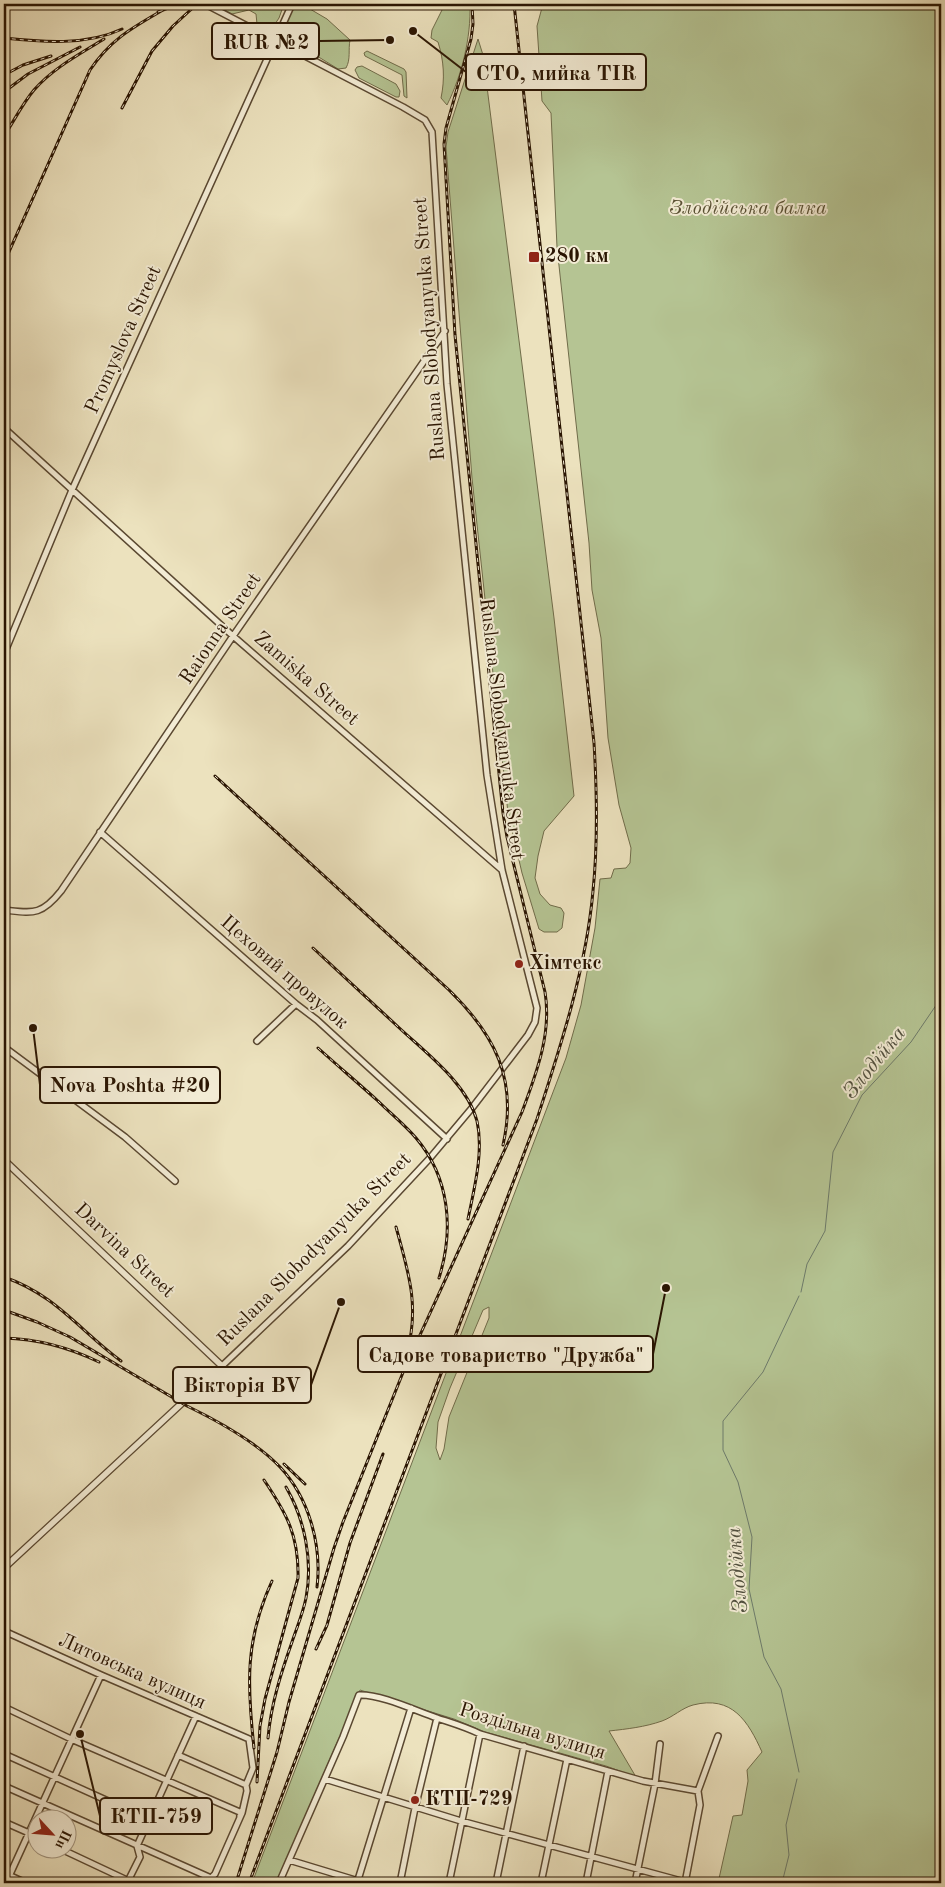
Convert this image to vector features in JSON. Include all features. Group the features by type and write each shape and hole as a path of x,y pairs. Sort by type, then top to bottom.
{"street":[{"path":"205,4 274,40"},
{"name":"Promyslova Street","path":"4,654 72,490 274,40 292,4"},
{"name":"Ruslana Slobodyanyuka Street","path":"4,1568 222,1366 348,1246 447,1139 502,1070 528,1035 535,1022 537,1008 502,870 487,775 447,384 432,132 428,124 403,108 274,40"},
{"name":"Raionna Street","path":"4,910 34,913 46,908 61,891 175,725 233,636 445,330"},
{"name":"Zamiska Street","path":"4,428 233,636 502,870"},
{"name":"Цеховий провулок","path":"100,832 296,1004 317,1020 447,1139"},
{"path":"257,1041 296,1004"},
{"path":"4,1047 125,1137 175,1181"},
{"name":"Darvina Street","path":"4,1160 222,1366"},
{"name":"Литовська вулиця","path":"4,1631 249,1738 253,1768 246,1785"},
{"path":"38,1810 101,1675"},
{"name":"Роздільна вулиця","path":"325,1779 359,1695 365,1695 411,1708 466,1727 480,1734 608,1771 655,1784 698,1791"},
{"path":"4,1707 71,1739 242,1813"},
{"path":"357,1882 411,1708"},
{"path":"78,1857 128,1882 140,1856 136,1846 196,1716"},
{"path":"400,1883 415,1808 437,1718"},
{"path":"449,1883 480,1734"},
{"path":"279,1883 325,1779 415,1808 685,1882 700,1805 698,1791 718,1736"},
{"path":"634,1883 655,1784 660,1744"},
{"path":"496,1883 524,1746"},
{"path":"4,1754 148,1820"},
{"path":"4,1786 211,1878 216,1874 242,1813 247,1791 246,1785 178,1755"},
{"path":"541,1883 567,1759"},
{"path":"586,1883 608,1771"},
{"path":"4,1822 28,1832 6,1874 6,1883"},
{"path":"290,1860 365,1883"},
{"path":"6,1874 26,1883"}],"green space":[{"path":"214,4 284,4 279,18 271,30 264,29 257,24 256,14 249,10 232,14"},
{"path":"294,4 307,4 310,9 327,19 350,40 346,68 338,69 289,41 285,36 289,27 286,22"},
{"path":"445,4 470,4 467,43 461,69 447,105 441,98 443,63 440,49 438,42 431,38 432,30"},
{"name":"Злодійська балка","path":"543,4 941,4 941,1883 718,1883 733,1816 742,1815 748,1781 747,1770 762,1752 751,1730 737,1713 728,1707 707,1703 693,1705 656,1723 636,1728 609,1731 636,1777 606,1766 485,1732 454,1719 360,1690 276,1883 252,1883 566,1058 581,1005 595,928 600,879 611,878 614,869 626,868 630,863 631,848 619,805 608,738 601,638 592,590 589,543 557,247 551,113 542,101 537,26","holes":["489,1307 489,1318 449,1417 444,1449 440,1460 436,1448 438,1422 450,1388 483,1310"]},
{"path":"478,39 483,55 554,618 574,796 544,831 535,878 540,894 550,905 561,908 564,913 562,928 557,932 544,932 539,929 522,873 508,813 472,478 446,147 448,132"},
{"path":"367,51 404,69 406,72 407,98 404,96 402,75 365,56 364,53"},
{"path":"362,66 396,84 400,91 399,97 359,78 355,70 357,67"}],"waterway":[{"name":"Злодійка","path":"801,1292 807,1264 825,1231 833,1152 862,1095 911,1042 941,998"},
{"name":"Злодійка","path":"799,1296 763,1372 723,1421 723,1450 738,1482 752,1537 749,1589 764,1657 781,1689 799,1772"},
{"name":"Злодійка","path":"782,1883 789,1855 786,1825 797,1779"}],"railway":[{"path":"89,6 142,7 162,4"},
{"path":"158,12 178,4"},
{"path":"122,108 152,51 173,26 197,4"},
{"path":"236,1883 277,1752 289,1702 343,1522 404,1370 522,1112 541,1054 546,1023 545,992 507,837 503,813 455,335 444,144 446,128 471,39 473,24 472,4"},
{"path":"249,1883 537,1119 579,978 590,920 595,873 596,836 594,743 514,4"},
{"path":"4,263 90,70 114,42 163,10"},
{"path":"4,38 33,41 79,40 94,38 122,29"},
{"path":"6,133 26,100 41,82 67,62 104,39"},
{"path":"4,92 28,74 80,47"},
{"path":"4,75 23,65 51,56"},
{"path":"215,776 449,990 479,1024 499,1060 505,1079 507,1121 503,1145"},
{"path":"313,948 430,1056 464,1093 472,1107 479,1133 479,1158 468,1219"},
{"path":"318,1048 407,1128 416,1138 436,1170 446,1205 447,1223 447,1242 439,1278"},
{"path":"396,1227 411,1289 411,1335 407,1352"},
{"path":"4,1277 38,1293 53,1303 121,1361"},
{"path":"4,1310 70,1337 236,1433 271,1458 290,1479 306,1508 315,1539 318,1571 317,1587"},
{"path":"4,1338 29,1340 53,1345 99,1362"},
{"path":"316,1649 327,1625 350,1543 383,1454"},
{"path":"284,1464 305,1484"},
{"path":"257,1782 260,1726 265,1699 298,1578 298,1563 290,1526 264,1480"},
{"path":"268,1738 271,1713 277,1689 303,1609 308,1584 308,1555 303,1527 286,1487"},
{"path":"254,1748 250,1703 250,1663 257,1623 272,1581"}],"place":[{"name":"СТО, мийка TIR","path":"413,31"},
{"name":"RUR №2","path":"390,40"},
{"name":"280 км","path":"534,257"},
{"name":"Хімтекс","path":"519,964"},
{"name":"Nova Poshta #20","path":"33,1028"},
{"name":"Садове товариство \"Дружба\"","path":"666,1288"},
{"name":"Вікторія BV","path":"341,1302"},
{"name":"КТП-759","path":"80,1734"},
{"name":"КТП-729","path":"415,1800"}]}
